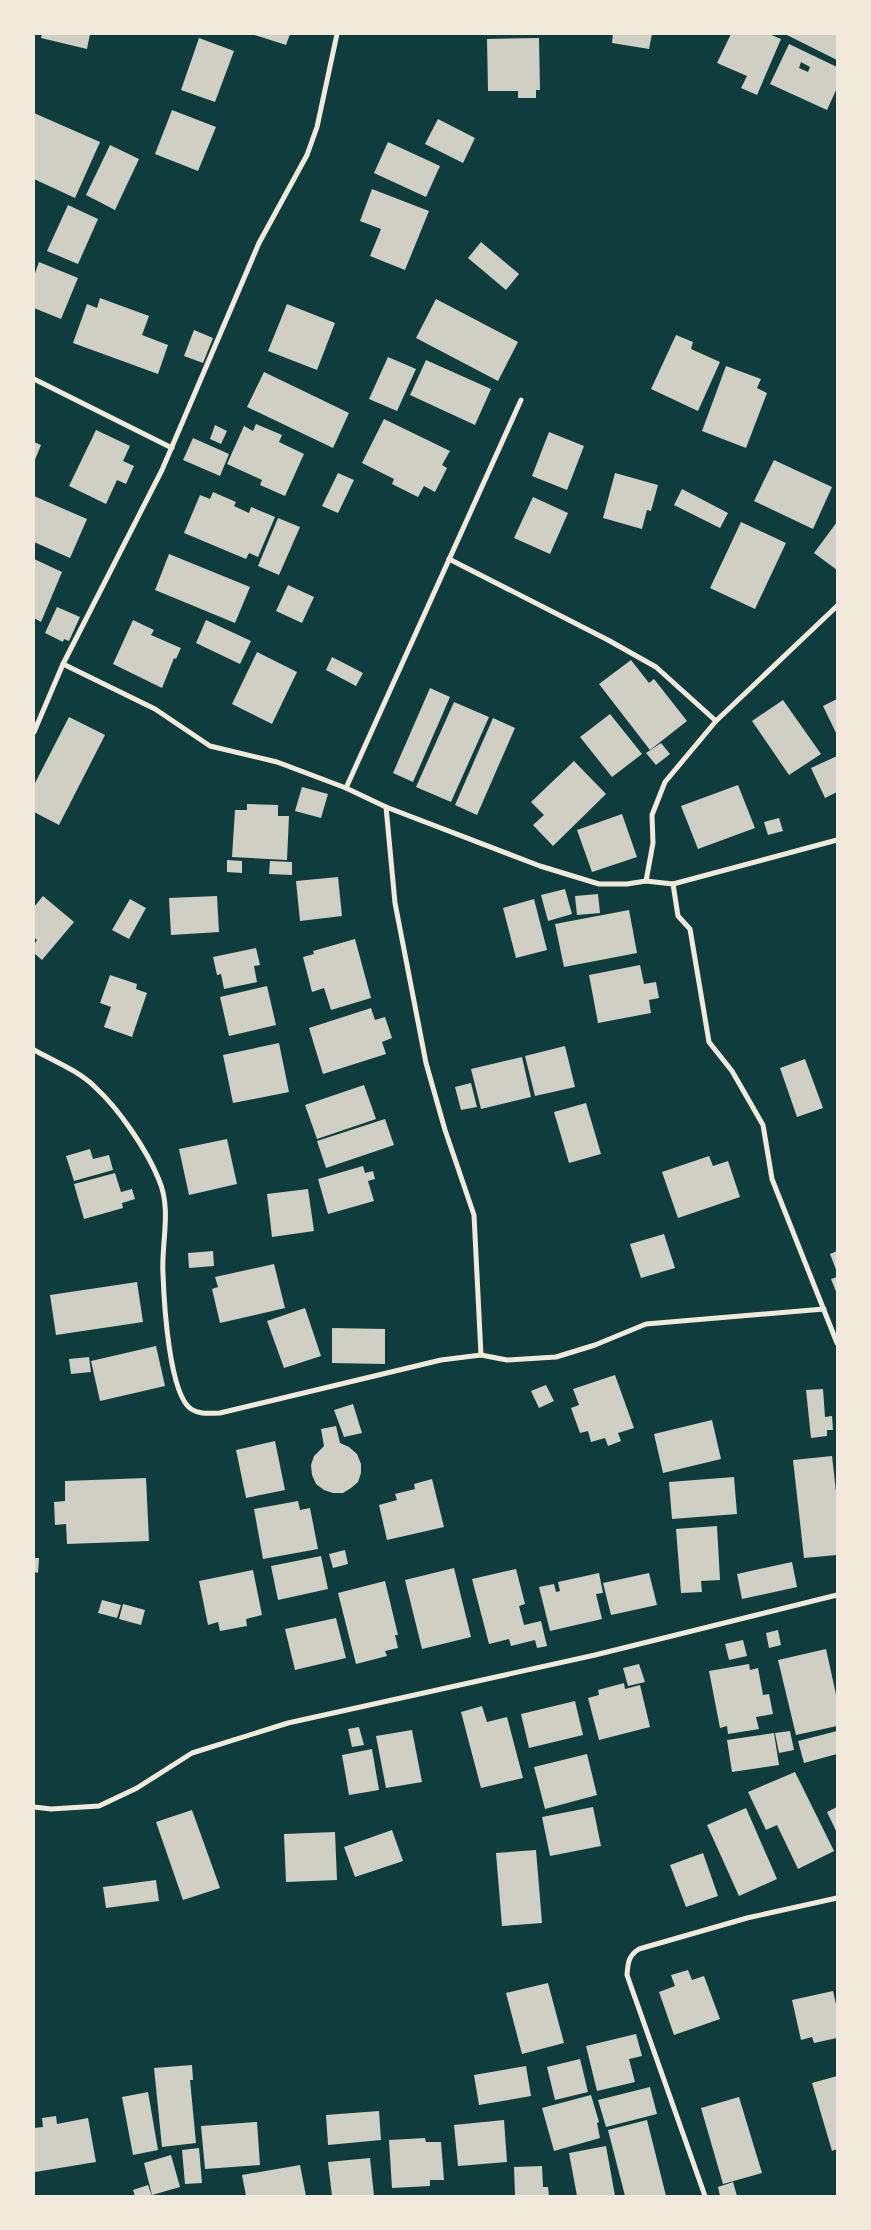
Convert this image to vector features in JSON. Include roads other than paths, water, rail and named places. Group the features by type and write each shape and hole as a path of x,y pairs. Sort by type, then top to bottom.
{"street":[{"path":"34,732 63,664 138,520 172,448 259,243 307,154 317,127 337,34"},
{"path":"34,379 172,448"},
{"path":"346,788 521,400"},
{"path":"449,559 608,640 656,668 716,721"},
{"path":"646,881 653,843 652,815 665,782 716,721 837,606"},
{"path":"63,664 156,709 210,746 277,762 346,788 386,807 577,878 599,884 646,881 673,884 837,840"},
{"path":"386,807 395,903 426,1063 445,1130 474,1215 481,1355"},
{"path":"673,884 678,916 690,929 709,1042 732,1071 763,1125 772,1179 837,1343"},
{"path":"34,1050 95,1086 130,1128 160,1181 166,1215 162,1273 172,1368 178,1392 189,1408 200,1414 220,1413 441,1360 481,1355 507,1360 556,1357 595,1345 646,1324 824,1309"},
{"path":"34,1807 51,1809 99,1806 137,1788 192,1753 288,1723 595,1655 837,1595"},
{"path":"705,2196 627,1975 628,1963 632,1954 639,1950 747,1918 837,1898"}]}
